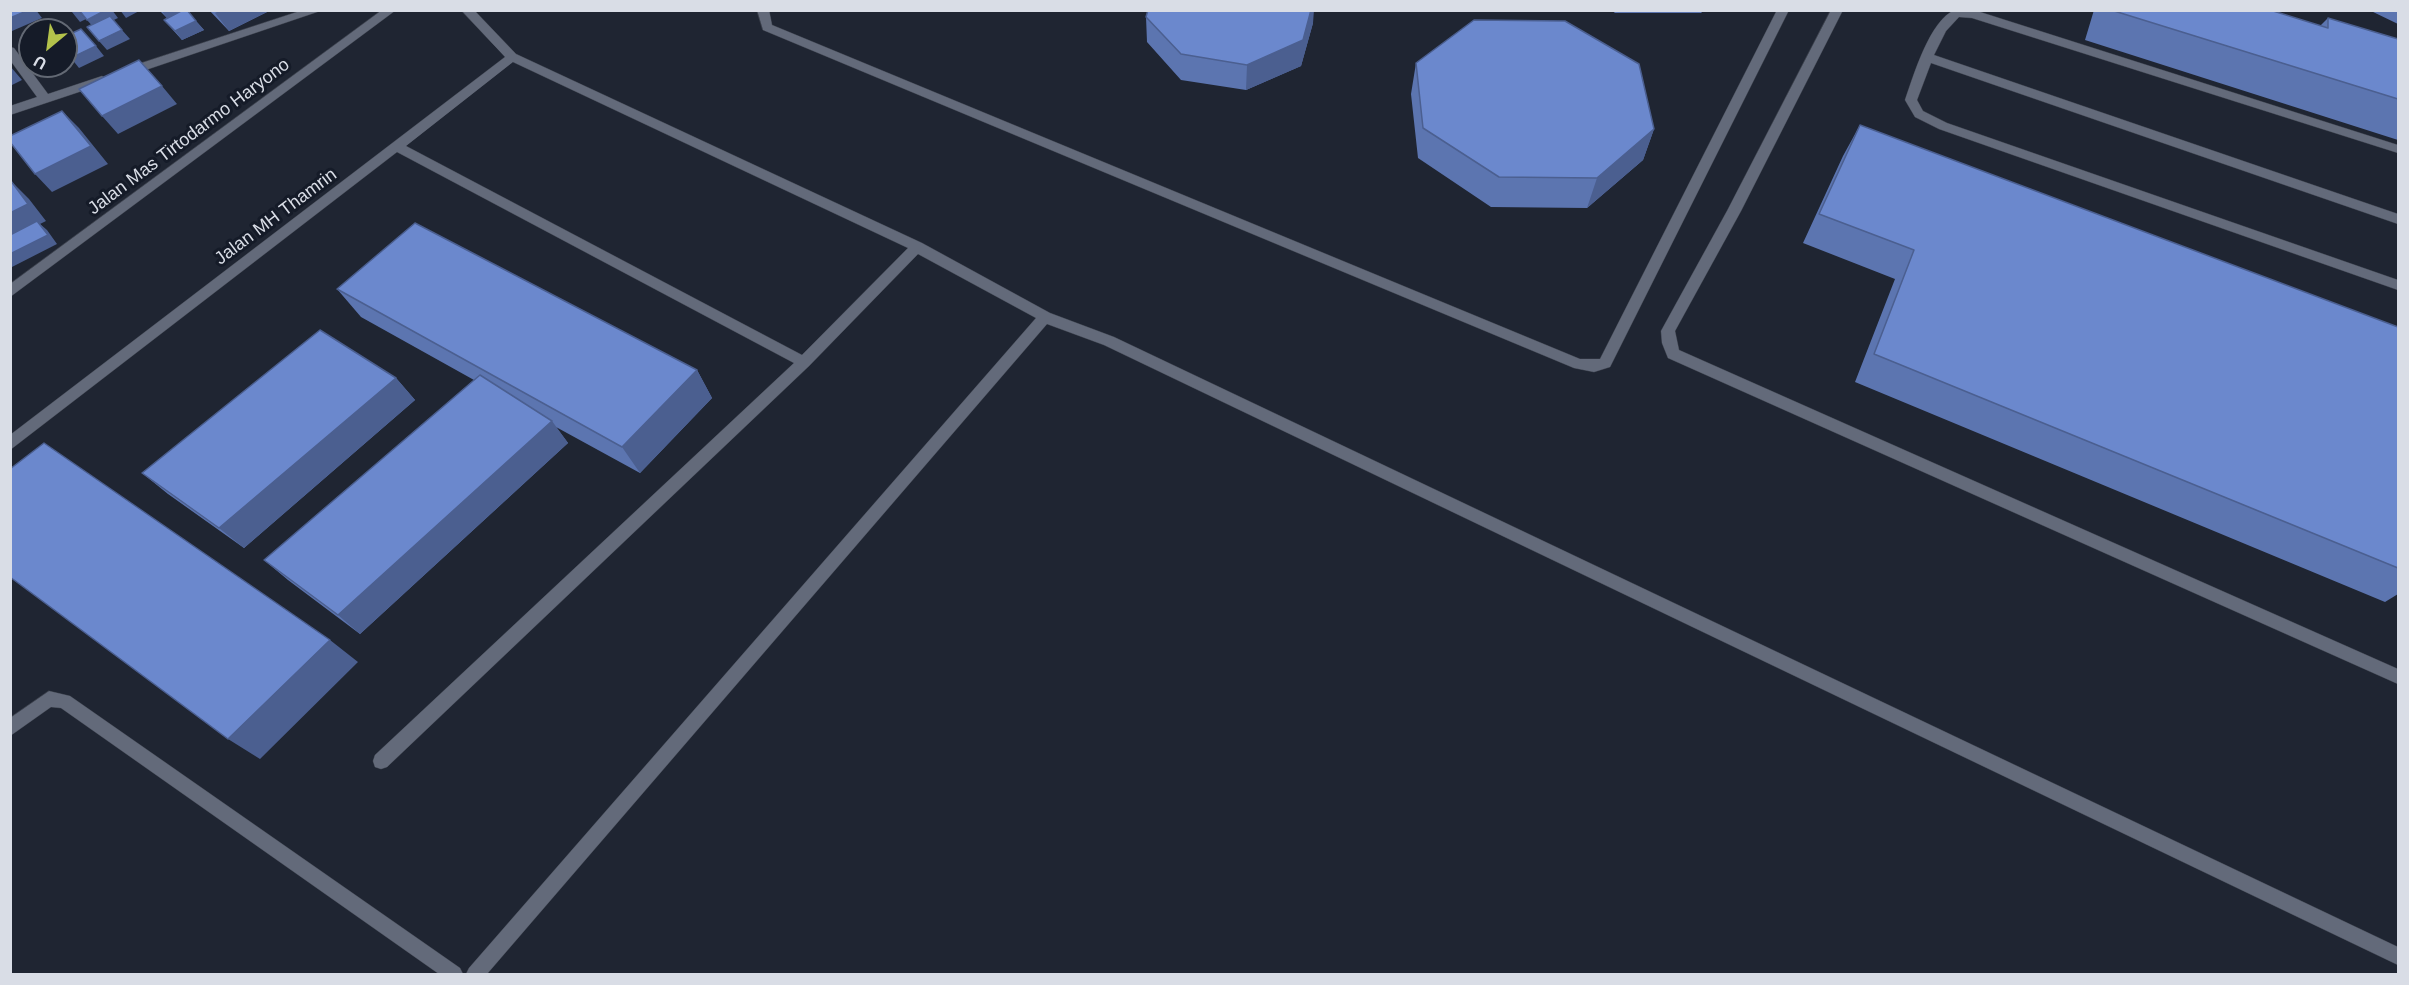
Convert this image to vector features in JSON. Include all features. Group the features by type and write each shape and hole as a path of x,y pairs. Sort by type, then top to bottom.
{"street":[{"path":"270,10 280,21"},
{"path":"10,111 317,10"},
{"name":"Jalan Mas Tirtodarmo Haryono","path":"10,292 390,10"},
{"path":"467,10 512,57 917,247 1045,317 1108,341 2398,956"},
{"path":"763,10 767,27 1579,364 1594,366 1605,363 1783,10"},
{"path":"1837,10 1734,211 1668,331 1673,354 2398,677"},
{"path":"2398,149 1973,14 1961,13 1950,18 1926,57 1911,100 1919,114 1943,126 2398,285"},
{"path":"10,51 45,99"},
{"name":"Jalan MH Thamrin","path":"10,444 512,57"},
{"path":"1926,57 2398,219"},
{"path":"398,147 804,362"},
{"path":"381,761 804,362 917,247"},
{"path":"475,975 1045,317"},
{"path":"10,728 49,699 64,701 454,975"}],"building":[{"path":"10,10 29,10 10,18"},
{"path":"79,10 106,10 87,20"},
{"path":"187,10 196,21 175,31 164,20"},
{"path":"1148,10 1311,10 1303,40 1247,65 1181,54 1146,17"},
{"path":"2111,10 2270,10 2328,28 2328,18 2398,39 2398,99"},
{"path":"110,16 122,30 99,41 87,27"},
{"path":"1474,20 1565,21 1639,64 1654,129 1597,178 1499,177 1423,128 1416,63"},
{"path":"81,29 96,46 78,55 78,30"},
{"path":"139,60 162,86 102,116 79,89"},
{"path":"62,111 91,146 35,174 10,142 10,136"},
{"path":"1860,125 2398,327 2398,568 1874,354 1914,250 1819,214"},
{"path":"10,182 28,204 10,213"},
{"path":"37,221 48,235 10,254 10,235"},
{"path":"415,223 697,370 622,447 337,289"},
{"path":"320,330 396,378 219,528 142,473"},
{"path":"480,375 552,421 338,615 264,560"},
{"path":"44,443 330,640 228,739 10,577 10,469"}]}
